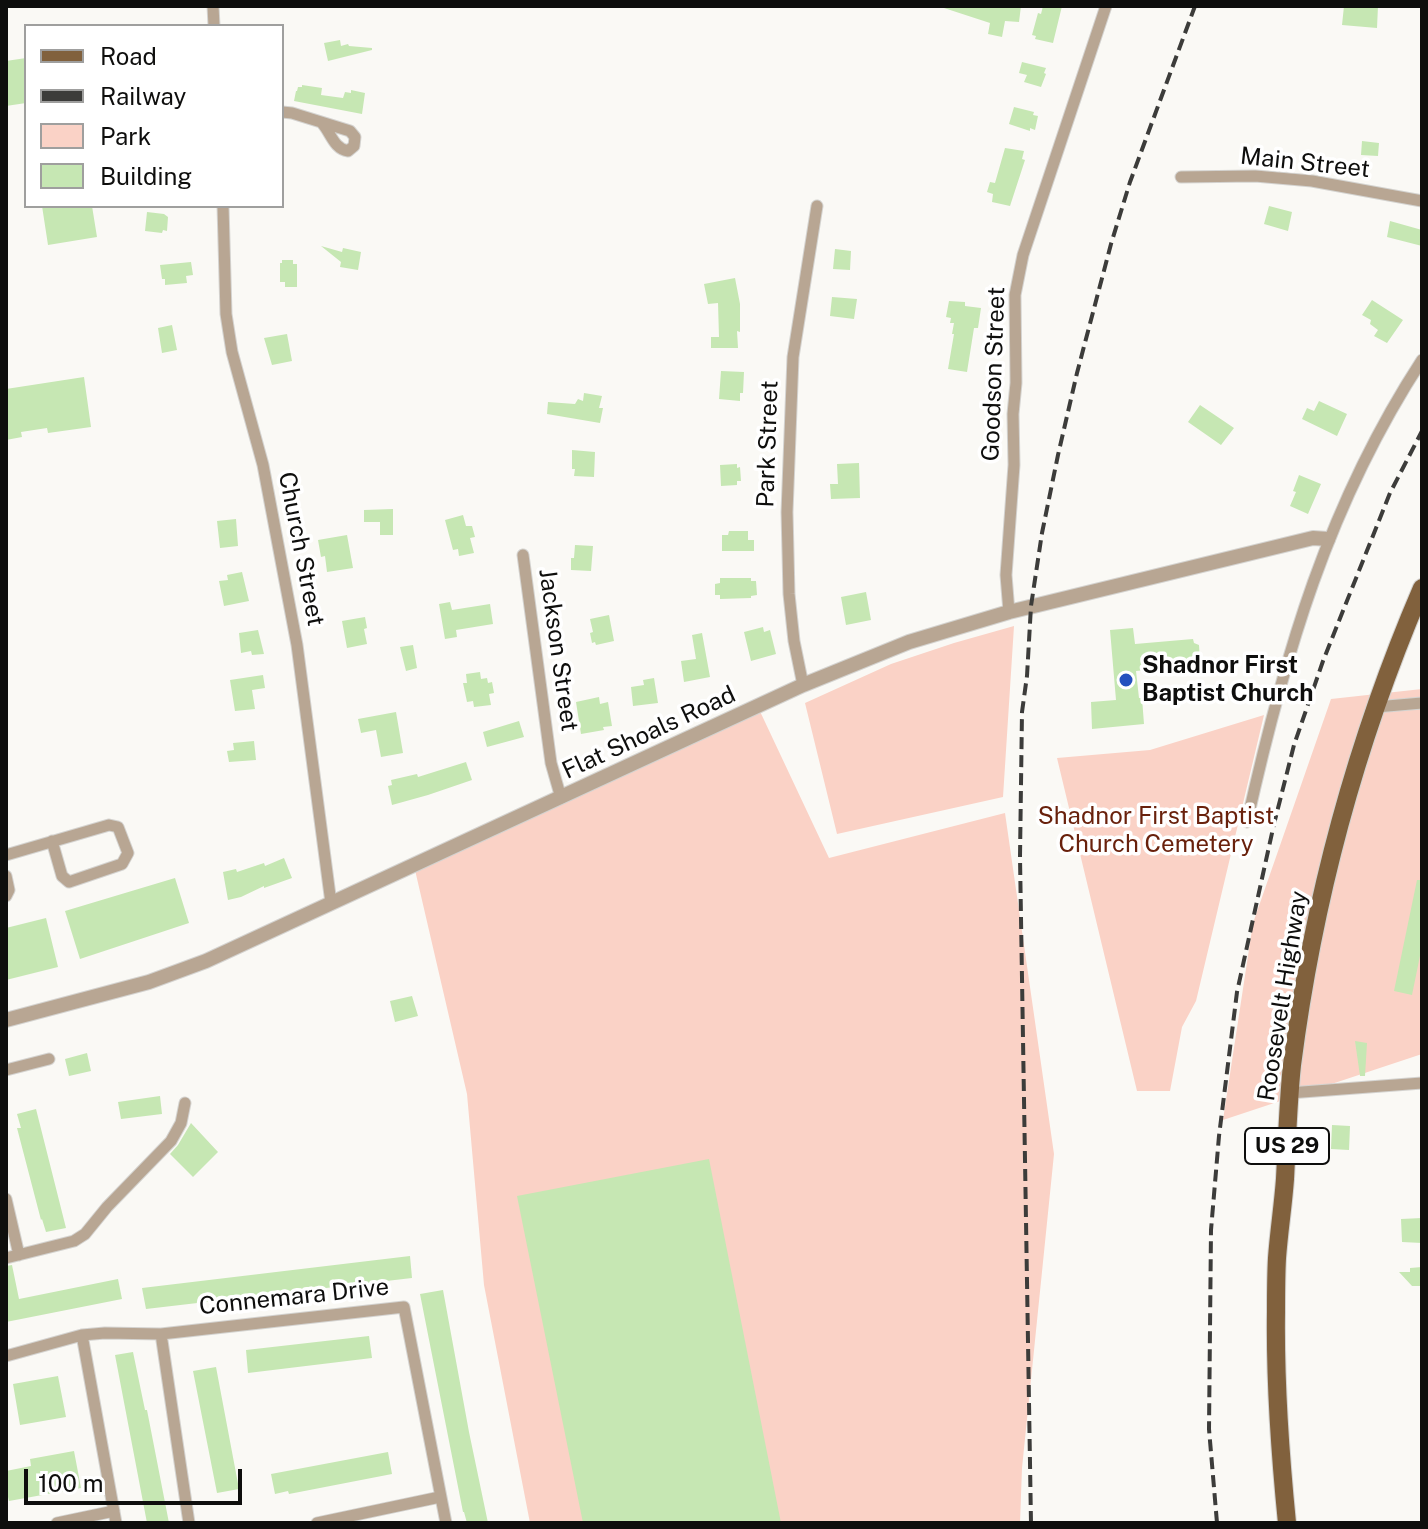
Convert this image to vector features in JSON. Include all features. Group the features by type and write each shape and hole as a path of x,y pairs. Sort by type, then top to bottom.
{"main road":[{"name":"Roosevelt Highway","path":"1287,1523 1276,1334 1277,1259 1285,1182 1289,1093 1303,997 1326,882 1362,748 1422,588"}],"street":[{"name":"Goodson Street","path":"1009,612 1006,575 1014,465 1015,295 1023,255 1106,6"},
{"path":"284,112 322,123"},
{"name":"Main Street","path":"1181,177 1255,176 1312,181 1422,201"},
{"name":"Park Street","path":"803,685 789,594 787,512 793,357 817,206"},
{"name":"Church Street","path":"223,208 226,314 232,352 263,465 292,616 331,903"},
{"path":"1247,822 1266,736 1301,614 1328,539 1364,460 1422,360"},
{"name":"Flat Shoals Road","path":"6,1020 149,982 206,961 803,685 909,642 1009,612 1313,538 1328,539"},
{"name":"Jackson Street","path":"523,555 551,763 561,798"},
{"path":"1376,707 1422,703"},
{"path":"6,855 52,841 109,825 118,827 128,853 122,864 69,882 62,876 52,841"},
{"path":"6,876 9,890 6,896"},
{"path":"6,1070 49,1059"},
{"path":"1289,1093 1422,1083"},
{"path":"6,1258 74,1241 85,1234 171,1141 181,1123 185,1103"},
{"path":"6,1199 19,1255"},
{"name":"Connemara Drive","path":"161,1334 404,1307 446,1523"},
{"path":"6,1356 82,1335 161,1334 189,1523"},
{"path":"57,1523 115,1517 82,1335"},
{"path":"317,1523 440,1497"}],"green space":[{"name":"Shadnor First Baptist Church Cemetery","path":"1014,626 1003,797 837,834 805,703 891,664"},
{"path":"1422,689 1422,1054 1223,1120 1253,923 1331,699"},
{"path":"757,705 829,858 1005,813 1054,1154 1022,1468 1020,1523 530,1523 484,1285 467,1094 415,870"},
{"name":"Shadnor First Baptist Church Cemetery","path":"1264,715 1196,1001 1182,1027 1170,1091 1137,1091 1057,758 1150,750"}],"building":[{"path":"944,6 1021,6 1019,22 1005,21 1002,37 988,34 990,23"},
{"path":"1043,6 1062,6 1053,43 1035,39 1036,36 1032,35"},
{"path":"1344,6 1378,6 1377,28 1342,25"},
{"path":"340,40 341,46 348,44 372,50 328,61 324,43"},
{"path":"24,58 24,103 6,106 6,61"},
{"path":"1022,62 1046,68 1041,87 1024,82 1027,75 1019,73"},
{"path":"298,87 322,88 321,95 343,98 345,92 351,93 351,90 365,93 362,114 294,101"},
{"path":"1014,107 1038,116 1035,130 1009,124"},
{"path":"1362,141 1379,143 1378,156 1361,155"},
{"path":"1005,148 1024,151 1022,159 1025,160 1010,206 992,202 993,194 987,192 990,182 995,183"},
{"path":"1269,206 1292,212 1288,231 1264,224"},
{"path":"42,208 92,208 97,237 48,245"},
{"path":"147,212 168,217 167,231 145,231"},
{"path":"1390,221 1422,230 1422,246 1387,237"},
{"path":"321,246 342,252 343,248 361,252 358,270 340,267 341,262"},
{"path":"835,249 851,251 850,270 833,269"},
{"path":"282,260 293,260 293,264 297,264 297,287 285,287 285,282 280,282"},
{"path":"191,262 193,275 186,276 187,283 165,285 160,265"},
{"path":"735,278 740,304 738,348 711,348 711,337 719,337 718,303 708,304 704,284"},
{"path":"832,297 857,299 854,319 830,316"},
{"path":"1372,300 1403,320 1387,343 1374,336 1378,330 1370,324 1371,320 1362,315"},
{"path":"949,301 965,302 965,306 981,308 978,328 974,328 967,372 948,369 954,334 954,323 946,317"},
{"path":"172,325 177,350 162,353 158,328"},
{"path":"287,334 292,361 272,365 264,338"},
{"path":"721,371 744,372 740,401 719,399"},
{"path":"84,377 91,427 48,433 47,428 21,432 22,437 6,440 6,389"},
{"path":"584,393 602,396 600,423 547,414 548,402 575,404 578,399 583,401"},
{"path":"1319,401 1347,414 1337,436 1302,419 1307,408 1314,411"},
{"path":"1200,405 1234,428 1221,445 1188,422"},
{"path":"572,450 595,452 594,477 574,476"},
{"path":"859,463 860,498 831,499 830,484 838,484 837,464"},
{"path":"737,464 741,481 737,481 737,485 721,486 720,465"},
{"path":"1299,475 1321,484 1308,514 1290,506"},
{"path":"393,509 393,535 380,535 380,522 364,522 364,510"},
{"path":"463,515 466,526 472,526 475,537 470,538 474,553 459,556 458,549 453,550 445,520"},
{"path":"236,519 238,546 220,548 217,521"},
{"path":"729,531 748,531 748,540 754,540 754,551 722,551 722,535 728,535"},
{"path":"347,535 353,568 327,572 325,556 321,557 318,540"},
{"path":"575,545 593,546 591,571 571,570"},
{"path":"242,572 249,601 224,606 219,581 228,580 227,575"},
{"path":"720,578 751,578 751,581 756,581 757,595 720,599 720,595 715,595 715,584 720,583"},
{"path":"866,592 871,620 846,625 841,597"},
{"path":"450,602 452,610 490,604 493,624 456,630 457,637 445,639 439,604"},
{"path":"609,615 614,641 592,643 590,619"},
{"path":"365,617 367,644 347,648 342,621"},
{"path":"763,627 764,632 770,630 776,654 751,661 744,632"},
{"name":"Shadnor First Baptist Church","path":"1133,628 1135,644 1193,639 1199,645 1200,661 1195,662 1194,666 1136,671 1144,724 1092,729 1091,702 1116,700 1110,630"},
{"path":"258,630 264,654 252,655 251,651 241,653 239,633"},
{"path":"702,633 710,677 684,682 681,661 696,659 692,635"},
{"path":"413,645 417,668 406,671 400,647"},
{"path":"480,672 481,679 487,678 488,683 492,682 494,693 489,694 491,705 474,707 473,701 467,702 463,683 467,683 466,674"},
{"path":"263,675 265,688 252,690 255,709 235,711 230,680"},
{"path":"654,678 658,703 633,706 631,687 644,685 643,680"},
{"path":"599,697 600,704 608,702 612,726 581,734 576,702"},
{"path":"396,712 403,753 381,757 376,730 361,733 358,719"},
{"path":"519,721 524,737 487,747 483,732"},
{"path":"254,741 256,760 229,762 227,751 234,750 233,743"},
{"path":"466,762 472,780 392,805 388,786 392,785 391,780 417,774 418,777"},
{"path":"284,858 292,878 228,900 223,872 236,869 237,872 264,863 265,866"},
{"path":"175,878 189,923 80,959 65,911"},
{"path":"1417,880 1422,880 1422,946 1412,995 1394,991"},
{"path":"46,918 58,967 6,980 6,928"},
{"path":"412,996 418,1016 395,1022 390,1001"},
{"path":"1355,1041 1367,1043 1365,1076 1360,1076"},
{"path":"87,1053 91,1071 69,1076 65,1059"},
{"path":"160,1096 162,1114 121,1119 118,1102"},
{"path":"36,1109 66,1228 46,1232 17,1128 21,1128 17,1114"},
{"path":"191,1123 218,1152 193,1177 170,1154"},
{"path":"1332,1125 1350,1126 1349,1150 1331,1149"},
{"path":"709,1159 781,1523 583,1523 517,1196"},
{"path":"1422,1218 1422,1243 1402,1242 1401,1219"},
{"path":"410,1256 412,1278 146,1309 142,1288"},
{"path":"12,1265 19,1299 118,1279 122,1299 6,1322 6,1266"},
{"path":"1422,1267 1422,1286 1412,1286 1399,1272 1410,1272 1410,1268"},
{"path":"443,1290 488,1523 467,1523 463,1512 420,1294"},
{"path":"369,1336 372,1358 248,1373 246,1350"},
{"path":"133,1352 169,1523 147,1523 115,1355"},
{"path":"216,1367 239,1489 217,1493 193,1371"},
{"path":"58,1376 66,1417 20,1425 13,1384"},
{"path":"74,1451 81,1488 9,1501 6,1497 6,1471 31,1466 30,1459"},
{"path":"388,1452 392,1474 275,1494 271,1474"}],"railway":[{"path":"1031,1523 1020,857 1022,712 1031,606 1058,455 1111,244 1130,182 1195,6"},
{"path":"1217,1523 1209,1429 1211,1230 1237,992 1294,745 1323,661 1390,493 1422,431"}],"place":[{"name":"Shadnor First Baptist Church","path":"1126,680"}]}
